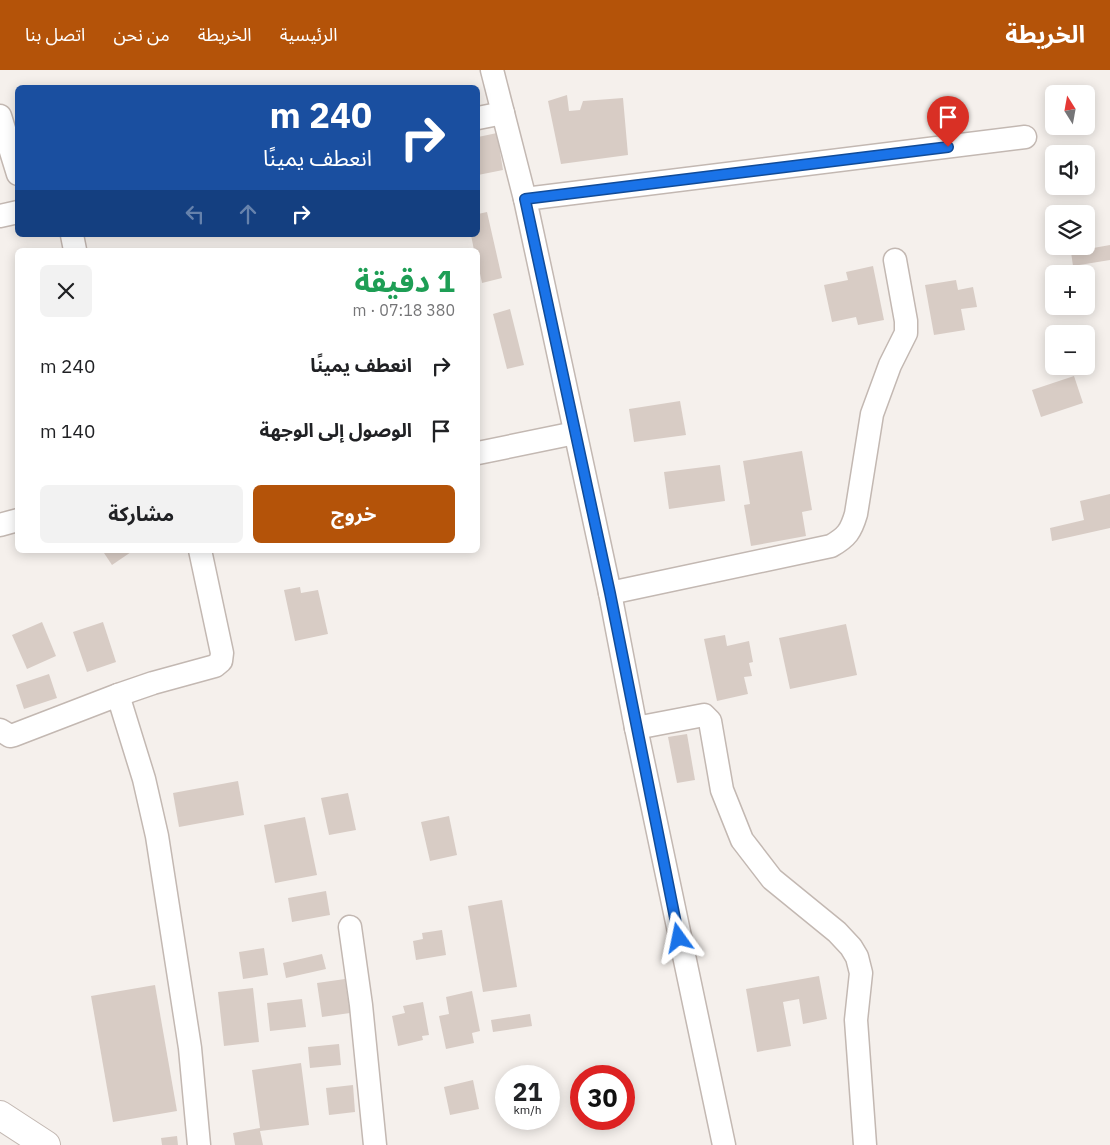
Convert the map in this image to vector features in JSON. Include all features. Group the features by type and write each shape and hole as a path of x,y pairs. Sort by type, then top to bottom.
{"street":[{"path":"492,70 525,199 610,593 636,728 724,1145"},
{"path":"480,118 503,113"},
{"path":"0,116 15,164"},
{"path":"525,199 1025,137"},
{"path":"0,216 15,213"},
{"path":"610,593 830,546 843,539 852,528 856,514 872,414 890,365 906,333 906,321 895,260"},
{"path":"480,453 575,433"},
{"path":"0,525 15,521"},
{"path":"0,730 10,736 14,736 118,695 215,666 221,662 222,653 201,553"},
{"path":"118,695 144,779 157,836 188,1032 199,1145"},
{"path":"636,728 704,716 710,721 722,790 742,840 772,879 837,932 858,957 861,973 856,1020 865,1145"},
{"path":"350,927 361,1006 375,1145"},
{"path":"0,1115 46,1145"}],"building":[{"path":"567,95 569,111 580,110 583,101 623,98 628,155 561,164 548,101"},
{"path":"497,133 503,170 480,175 480,137"},
{"path":"487,212 502,278 482,283 480,248 474,248 471,237 480,237 480,214"},
{"path":"1110,245 1110,260 1073,265 1071,255 1095,255 1095,248"},
{"path":"873,266 884,320 858,325 856,317 832,322 824,285 848,280 846,272"},
{"path":"956,280 958,290 973,287 977,307 961,309 965,330 934,335 925,285"},
{"path":"510,309 524,365 507,369 493,314"},
{"path":"1074,376 1083,403 1041,417 1032,390"},
{"path":"680,401 686,435 634,442 629,409"},
{"path":"802,451 812,510 802,512 806,536 751,546 744,505 750,504 743,461"},
{"path":"720,465 725,501 669,509 664,472"},
{"path":"1110,494 1110,528 1052,541 1050,528 1084,520 1080,501"},
{"path":"104,553 130,553 112,565"},
{"path":"300,587 301,593 318,590 328,634 295,641 284,590"},
{"path":"42,622 56,656 27,669 12,635"},
{"path":"103,622 116,662 87,672 73,632"},
{"path":"846,624 857,675 790,689 779,638"},
{"path":"725,635 727,646 749,641 753,662 749,663 752,676 744,677 748,694 717,701 704,639"},
{"path":"49,674 57,698 24,709 16,685"},
{"path":"687,734 695,780 677,783 668,737"},
{"path":"238,781 244,815 179,827 173,793"},
{"path":"348,793 356,830 329,835 321,798"},
{"path":"449,816 457,855 430,861 421,822"},
{"path":"305,817 317,875 275,883 264,825"},
{"path":"326,891 330,915 292,922 288,898"},
{"path":"502,900 517,987 483,992 468,906"},
{"path":"442,930 446,955 416,960 413,941 423,939 422,933"},
{"path":"264,948 268,975 243,979 239,952"},
{"path":"322,954 326,969 286,978 283,963"},
{"path":"819,976 827,1019 803,1024 799,999 783,1002 791,1046 757,1052 746,989"},
{"path":"345,979 350,1013 322,1017 317,983"},
{"path":"155,985 177,1111 113,1122 91,996"},
{"path":"253,988 259,1042 224,1046 218,992"},
{"path":"472,991 480,1031 472,1033 474,1043 446,1049 439,1016 449,1014 446,997"},
{"path":"302,999 306,1027 270,1031 267,1003"},
{"path":"423,1002 429,1035 422,1036 423,1040 398,1046 392,1016 405,1013 403,1006"},
{"path":"530,1014 532,1026 493,1032 491,1020"},
{"path":"339,1044 341,1065 310,1068 308,1047"},
{"path":"301,1063 309,1125 260,1131 263,1145 235,1145 233,1133 260,1128 252,1070"},
{"path":"473,1080 479,1109 450,1115 444,1087"},
{"path":"353,1085 355,1112 329,1115 326,1088"},
{"path":"177,1136 178,1145 162,1145 161,1138"}],"route":[{"path":"679,938 610,593 525,199 948,147"}]}
